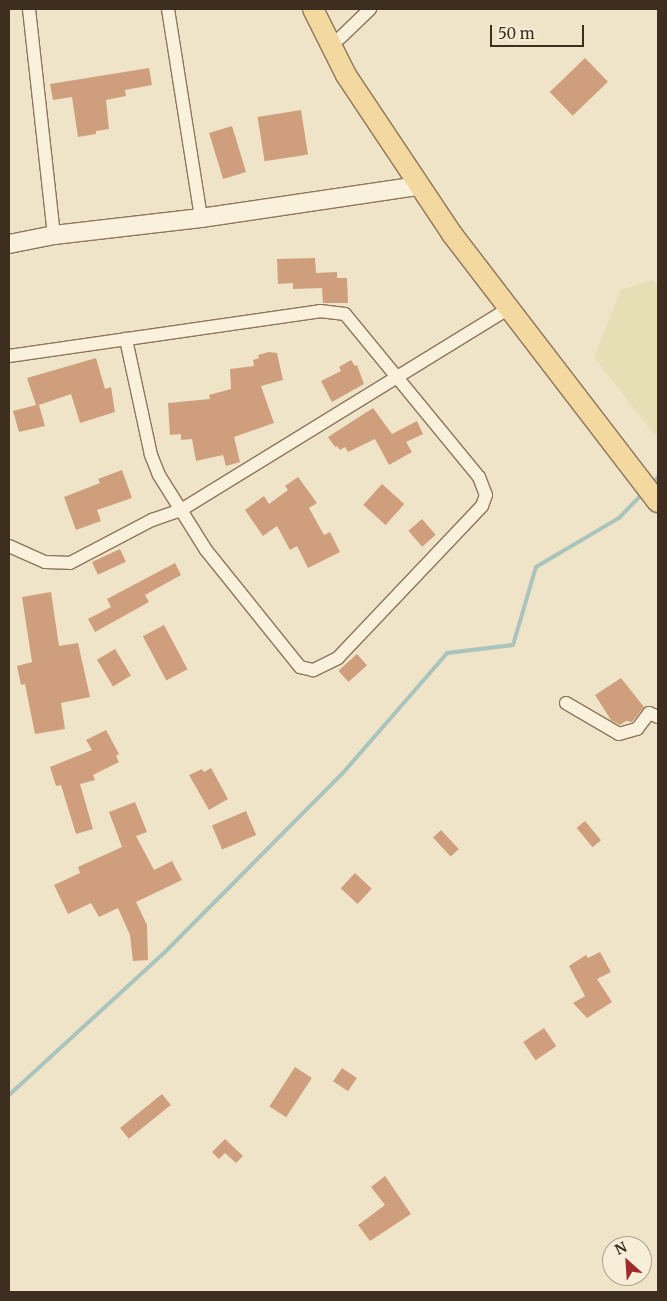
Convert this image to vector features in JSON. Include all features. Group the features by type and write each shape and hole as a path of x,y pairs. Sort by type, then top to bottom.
{"main road":[{"path":"313,9 346,75 419,186 509,308 658,502"},
{"path":"326,9 340,38 407,149 658,480"}],"street":[{"path":"29,9 54,235"},
{"path":"168,9 201,218"},
{"path":"340,38 370,9"},
{"path":"9,244 54,235 201,218 419,186"},
{"path":"9,546 45,562 70,563 152,520 181,510 399,378 509,308"},
{"path":"9,356 334,310 345,314 358,326 479,477 486,495 482,506 420,574 338,658 322,668 313,670 300,666 206,550 181,510 151,455 126,340"},
{"path":"566,703 619,734 638,729 649,713 658,717"}],"shaded area":[{"path":"652,280 658,284 658,439 594,357 621,290"}],"building":[{"path":"585,58 608,82 573,116 550,92"},
{"path":"149,68 152,85 125,90 126,96 106,100 109,129 96,131 96,134 78,137 72,97 53,100 50,84"},
{"path":"301,110 308,154 265,161 258,117"},
{"path":"232,126 246,172 223,179 209,133"},
{"path":"315,258 316,273 337,272 337,278 347,278 348,303 323,303 322,288 293,289 293,283 278,284 277,259"},
{"path":"269,352 277,353 283,380 261,386 274,423 234,437 240,462 226,466 223,455 196,461 192,439 181,440 181,434 170,435 168,403 210,399 209,395 231,389 230,369 254,366 253,360 259,358 258,355"},
{"path":"96,358 105,389 111,387 115,412 80,423 71,394 39,405 45,426 19,432 13,411 36,405 27,378"},
{"path":"351,360 355,366 357,365 364,384 332,402 321,381 341,371 339,367"},
{"path":"373,408 392,434 417,421 423,434 406,442 412,452 389,465 375,439 348,452 345,447 340,450 337,446 335,447 328,437"},
{"path":"122,470 132,498 97,510 101,521 76,530 64,497 100,483 98,479"},
{"path":"298,477 317,503 309,508 324,535 330,532 340,552 308,568 297,546 290,550 277,526 263,536 245,510 264,496 269,504 288,490 285,486"},
{"path":"382,484 404,504 386,525 363,505"},
{"path":"422,519 436,535 422,547 408,531"},
{"path":"120,549 126,562 98,575 92,562"},
{"path":"175,563 181,575 145,595 149,602 95,632 88,619 111,607 107,599"},
{"path":"51,592 59,646 78,643 90,697 61,703 65,729 35,734 25,684 21,685 17,666 32,662 22,597"},
{"path":"164,625 187,669 166,680 143,636"},
{"path":"115,649 131,676 113,686 97,660"},
{"path":"357,654 367,665 348,682 338,671"},
{"path":"621,678 644,707 632,722 626,721 620,725 611,720 595,695"},
{"path":"106,730 119,754 116,756 119,762 93,775 95,780 80,784 93,829 76,834 61,785 56,786 50,767 92,750 86,740"},
{"path":"211,768 228,799 209,810 189,775 202,769 204,772"},
{"path":"135,802 147,832 136,836 154,870 172,861 182,880 136,902 147,925 148,960 133,961 130,935 118,908 99,917 91,903 68,914 54,885 80,873 78,867 122,847 109,812"},
{"path":"246,811 256,835 222,849 212,825"},
{"path":"585,821 601,840 593,847 577,828"},
{"path":"441,830 459,849 451,857 433,838"},
{"path":"355,873 372,889 357,904 341,888"},
{"path":"600,952 611,972 597,979 612,1002 587,1018 573,1003 585,996 569,966 586,955 588,958"},
{"path":"544,1028 556,1046 536,1060 523,1042"},
{"path":"295,1067 312,1078 286,1117 269,1106"},
{"path":"342,1068 357,1078 348,1091 333,1081"},
{"path":"162,1094 171,1105 129,1139 120,1128"},
{"path":"225,1139 243,1156 236,1163 225,1153 219,1159 212,1152"},
{"path":"385,1176 411,1214 370,1241 358,1225 385,1205 371,1187"}],"waterway":[{"path":"651,485 658,477"},
{"path":"9,1095 165,952 342,774 447,653 513,645 536,567 619,518 643,493"}]}
